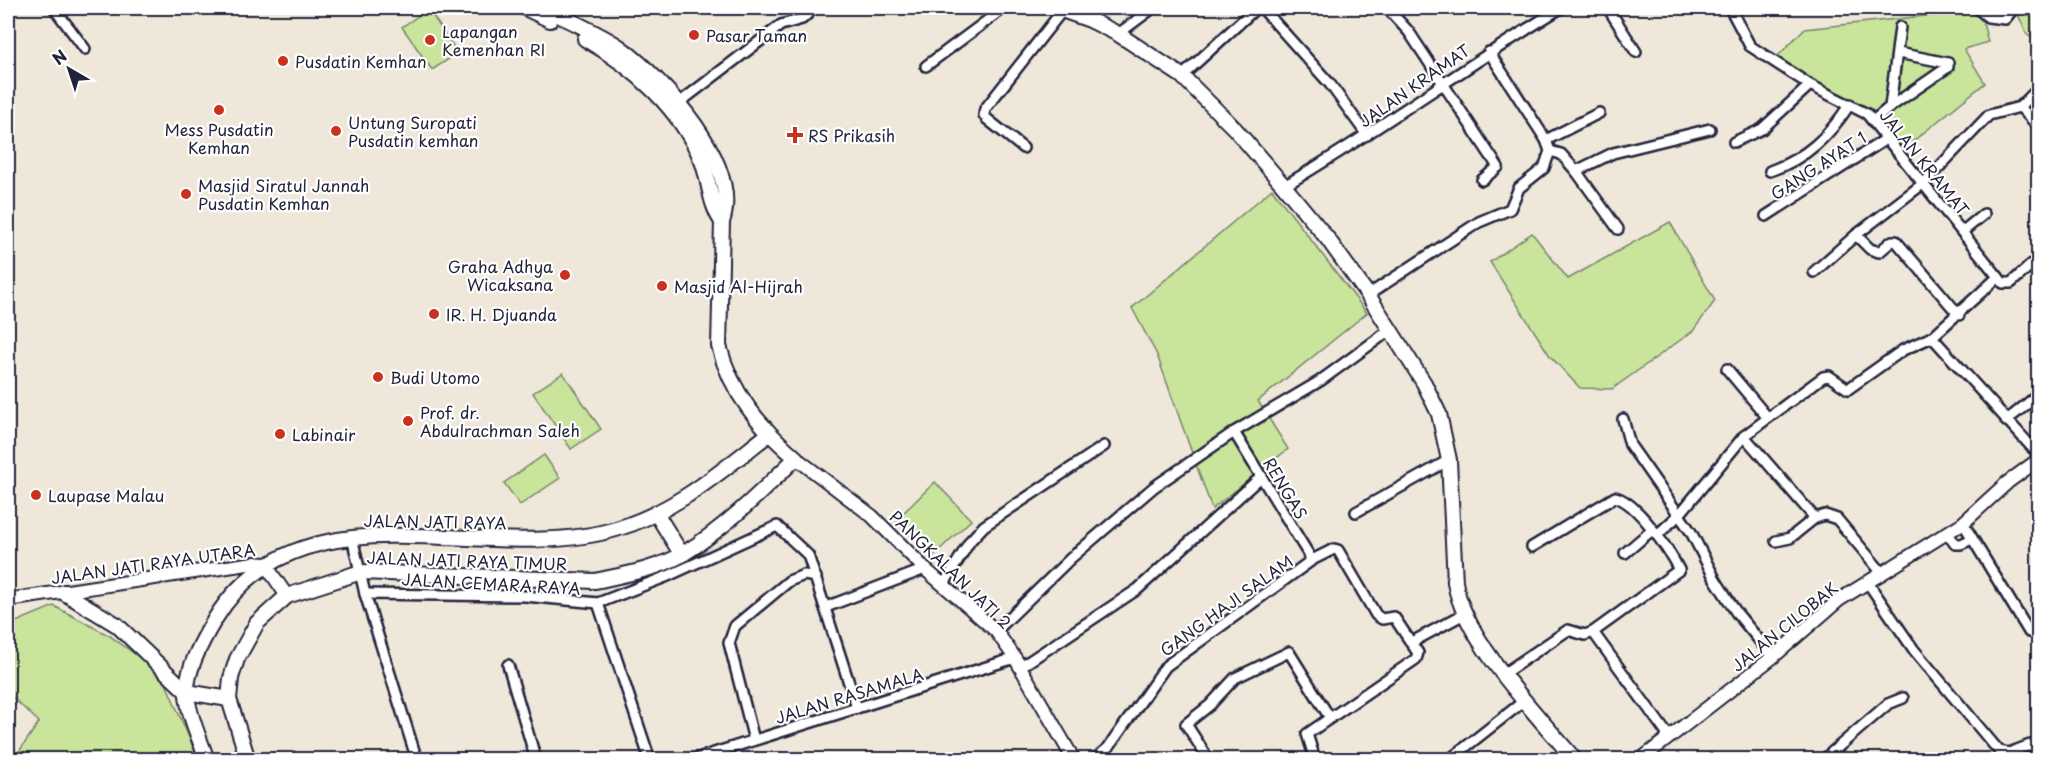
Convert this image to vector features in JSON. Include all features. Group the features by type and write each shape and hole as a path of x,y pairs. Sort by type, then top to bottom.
{"main road":[{"path":"525,8 611,54 674,107 705,138 716,159 726,208 722,222 719,346 724,366 737,391 768,434 796,458"},
{"path":"543,8 619,47 655,78 674,107"},
{"path":"1059,9 1119,34 1182,76 1235,129 1284,186 1327,238 1368,295 1434,402 1442,425 1449,460 1456,596 1464,614 1503,674 1575,759"},
{"name":"JALAN JATI RAYA","path":"207,759 189,709 187,692 199,650 220,612 234,594 265,564 279,556 352,537 560,540 616,529 656,513 689,496 768,434"},
{"name":"JALAN JATI RAYA TIMUR","path":"248,759 229,699 231,678 245,640 264,616 287,596 361,572 595,581 630,574 682,555 748,505 796,458"},
{"path":"656,513 682,555"},
{"path":"63,592 117,625 187,692 229,699"}],"street":[{"path":"54,8 85,49"},
{"path":"674,107 781,25 802,19 814,8"},
{"path":"926,66 1004,8"},
{"path":"1119,34 1153,8"},
{"path":"1182,76 1256,8"},
{"path":"1262,8 1330,84 1367,135"},
{"path":"1387,8 1409,32 1498,167 1482,180"},
{"name":"JALAN KRAMAT","path":"1284,186 1367,135 1489,51 1561,8"},
{"path":"1608,8 1636,52"},
{"name":"JALAN KRAMAT","path":"1730,8 1750,46 1810,85 1867,114 1998,277"},
{"path":"1977,8 1988,17 2005,19 2014,8"},
{"path":"1023,148 987,119 984,115 985,109 1059,9"},
{"path":"1890,107 1900,27"},
{"path":"1368,295 1479,222 1510,209 1519,188 1544,168 1550,151 1546,140 1489,51"},
{"path":"1874,122 1890,107 1948,67 1948,63 1898,53"},
{"path":"1734,142 1762,129 1810,85"},
{"path":"1814,272 1856,235 1924,183 1989,115 2020,107 2038,90"},
{"path":"1770,171 1793,163 1822,141 1850,104"},
{"path":"2020,107 2038,126"},
{"path":"1546,140 1599,113"},
{"path":"1576,171 1613,153 1710,129"},
{"name":"GANG AYAT 1","path":"1766,216 1886,139"},
{"path":"1550,151 1561,154 1576,171 1618,229"},
{"path":"1962,232 1984,214"},
{"path":"1856,235 1870,249 1879,252 1892,241 1896,242 1959,315"},
{"path":"1625,553 1679,515 1744,436 1823,377 1829,376 1848,389 1903,350 1932,337 1959,315 1998,277 2003,284 2011,284 2032,264"},
{"path":"996,631 1071,558 1154,487 1234,432 1320,381 1390,330"},
{"path":"1932,337 2038,454"},
{"path":"1727,369 1768,418"},
{"path":"2006,421 2038,395"},
{"path":"1623,419 1630,446 1679,515 1731,603 1773,657"},
{"name":"RENGAS","path":"1234,432 1312,560"},
{"path":"1744,436 1815,518"},
{"path":"944,584 970,541 984,526 1104,446"},
{"name":"PANGKALAN JATI 2","path":"796,458 872,516 925,569 996,631 1017,662 1074,759"},
{"path":"1356,512 1449,460"},
{"name":"JALAN CILOBAK","path":"1640,759 1773,657 1839,600 1963,523 2008,482 2038,460"},
{"name":"JALAN RASAMALA","path":"692,759 857,708 1017,662 1028,662 1138,588 1262,476"},
{"path":"1503,674 1568,630 1585,635 1593,632 1678,571 1654,533 1621,498 1615,497 1532,547"},
{"path":"1776,541 1790,538 1815,518 1825,515 1837,519 1883,574"},
{"path":"1963,523 2029,632 2037,636"},
{"name":"JALAN CEMARA RAYA","path":"365,594 525,596 598,603 668,576 777,526 808,555 857,708"},
{"path":"1947,533 1955,544 1972,539"},
{"path":"352,537 365,594 417,759"},
{"name":"GANG HAJI SALAM","path":"1094,759 1108,748 1166,666 1312,560 1334,549 1338,550 1376,615 1382,619 1394,617 1412,642"},
{"name":"JALAN JATI RAYA UTARA","path":"8,600 254,563 265,564 287,596"},
{"path":"826,607 925,569"},
{"path":"754,740 729,643 735,627 789,582 804,575 816,577"},
{"path":"1868,584 1914,650 1999,751 2009,753 2030,745 2038,753"},
{"path":"598,603 650,759"},
{"path":"1307,759 1314,756 1307,734 1416,658 1418,653 1412,642 1464,614"},
{"path":"1593,632 1670,738"},
{"path":"1209,759 1186,724 1210,705 1235,678 1289,652 1330,718"},
{"path":"508,664 536,759"},
{"path":"1823,759 1888,704 1903,698"},
{"path":"1449,759 1524,701"},
{"path":"1836,750 1843,759"}],"green space":[{"path":"1942,8 1979,8 1988,42 1964,49 1985,83 1896,155 1860,112 1771,63 1804,29 1943,14"},
{"path":"2015,8 2038,8 2038,41 2027,34"},
{"name":"Lapangan Kemenhan RI","path":"428,9 458,53 432,70 402,27"},
{"path":"1272,189 1367,313 1258,401 1288,449 1212,509 1157,355 1132,308"},
{"path":"1670,222 1715,301 1693,331 1612,389 1580,388 1550,356 1490,262 1532,233 1568,279"},
{"path":"563,373 601,429 571,449 533,393"},
{"path":"544,455 560,478 520,505 504,483"},
{"path":"935,482 971,520 932,557 896,520"},
{"path":"54,606 110,636 162,674 198,759 14,759 39,722 10,695 11,624"}],"place":[{"name":"Pasar Taman","path":"694,35"},
{"name":"Lapangan Kemenhan RI","path":"430,40"},
{"name":"Pusdatin Kemhan","path":"283,61"},
{"name":"Mess Pusdatin Kemhan","path":"219,110"},
{"name":"Untung Suropati Pusdatin kemhan","path":"336,131"},
{"name":"RS Prikasih","path":"795,135"},
{"name":"Masjid Siratul Jannah Pusdatin Kemhan","path":"186,194"},
{"name":"Graha Adhya Wicaksana","path":"565,275"},
{"name":"Masjid Al-Hijrah","path":"662,286"},
{"name":"IR. H. Djuanda","path":"434,314"},
{"name":"Budi Utomo","path":"378,377"},
{"name":"Prof. dr. Abdulrachman Saleh","path":"408,421"},
{"name":"Labinair","path":"280,434"},
{"name":"Laupase Malau","path":"36,495"}]}
